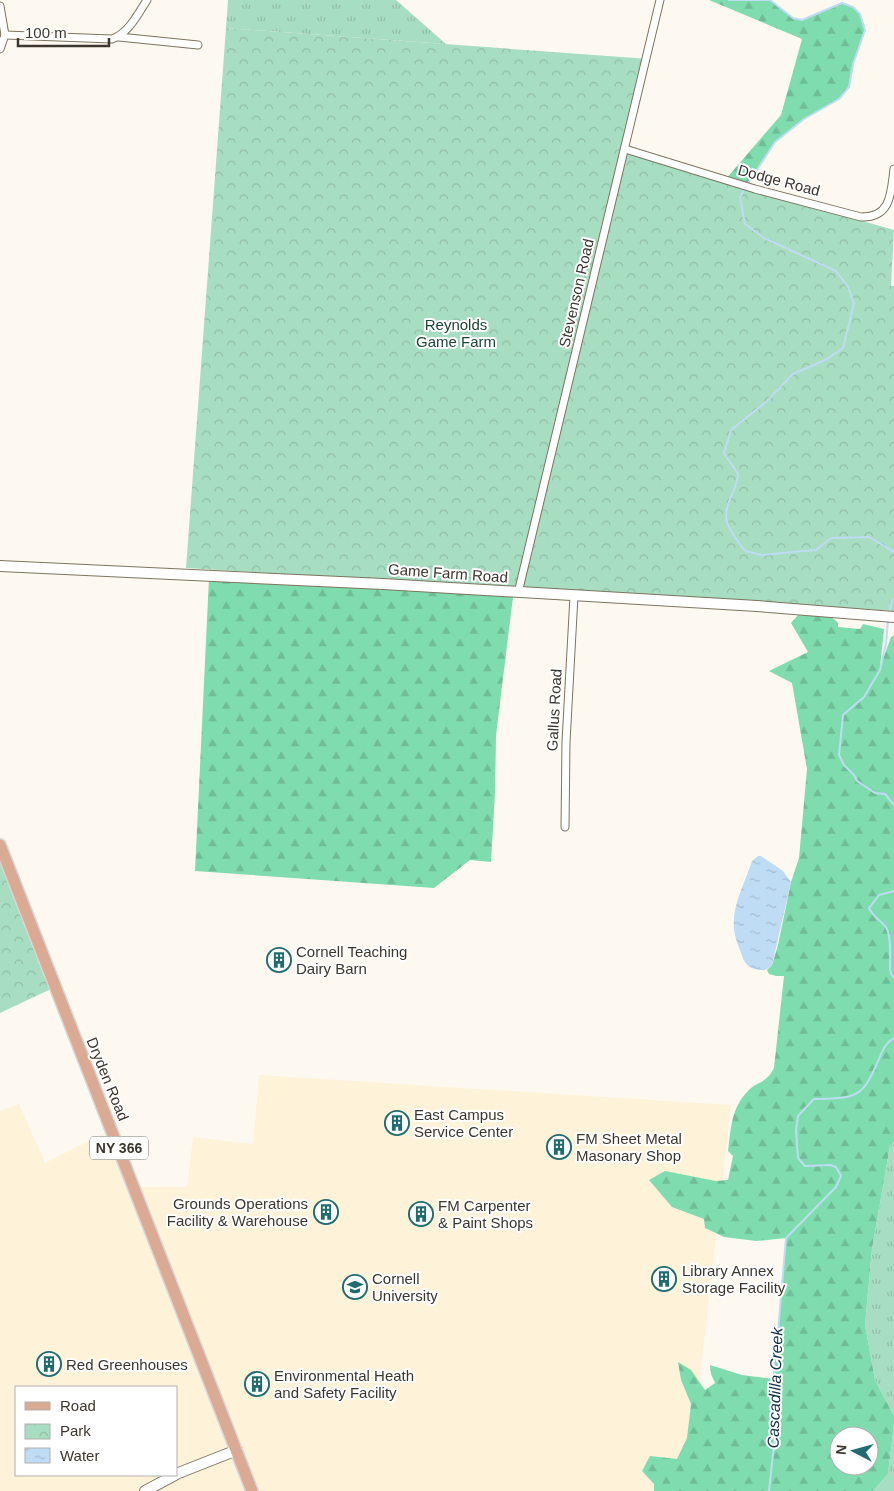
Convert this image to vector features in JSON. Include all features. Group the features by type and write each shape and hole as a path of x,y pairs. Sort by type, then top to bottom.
{"main road":[{"name":"Dryden Road","path":"0,845 252,1491"}],"street":[{"path":"119,37 137,16 147,0"},
{"name":"Stevenson Road","path":"518,593 660,0"},
{"path":"0,6 5,35 0,48"},
{"path":"5,35 112,39 119,37 198,45"},
{"name":"Dodge Road","path":"624,149 751,188 867,217 882,211 889,202 894,169"},
{"name":"Game Farm Road","path":"0,566 294,579 757,606 894,617"},
{"name":"Gallus Road","path":"565,827 566,742 574,596"},
{"path":"178,1474 237,1450"},
{"path":"146,1491 174,1476"}],"shaded area":[{"name":"Cornell University","path":"259,1075 731,1105 687,1491 0,1491 0,1111 19,1104 45,1163 107,1132 130,1187 187,1187 193,1137 253,1144"}],"green space":[{"path":"228,0 396,0 446,44 226,28"},
{"path":"709,0 770,0 793,18 802,20 842,3 853,7 860,14 865,30 853,64 849,87 839,99 804,119 775,142 747,186 725,180 781,115 802,39"},
{"name":"Reynolds Game Farm","path":"226,28 649,59 628,150 747,188 894,230 891,286 894,286 894,611 186,568"},
{"path":"209,578 513,597 496,735 491,862 470,860 434,888 195,871"},
{"path":"798,615 830,617 838,623 838,627 860,629 863,624 884,629 880,667 891,637 894,635 894,1142 890,1146 872,1249 865,1325 875,1380 894,1416 888,1474 873,1491 654,1491 654,1484 642,1471 650,1456 677,1459 687,1438 691,1404 681,1380 678,1362 691,1370 705,1390 715,1383 710,1365 742,1375 773,1379 786,1238 756,1241 724,1237 705,1228 704,1219 672,1207 649,1180 665,1171 716,1181 728,1180 733,1156 728,1151 731,1127 738,1104 748,1091 768,1077 774,1068 784,976 769,974 767,970 772,965 778,945 791,882 799,858 807,769 792,683 769,671 808,652 791,623"},
{"path":"0,860 51,989 0,1013"},
{"path":"894,1142 894,1416 875,1380 865,1325 872,1249 890,1146"},
{"path":"894,1424 894,1491 873,1491 888,1474"}],"water":[{"path":"761,856 783,871 791,882 772,965 762,970 749,967 743,959 736,939 734,925 734,916 739,897 752,861"}],"waterway":[{"name":"Cascadilla Creek","path":"729,0 770,0 793,18 802,20 842,3 853,7 860,14 865,30 853,64 849,87 839,99 804,119 775,142 747,185"},
{"name":"Cascadilla Creek","path":"745,189 740,197 745,224 764,238 836,271 848,287 854,303 843,348 827,359 793,374 766,402 731,430 724,453 738,474 736,486 726,513 728,526 745,551 762,555 816,550 831,538 869,537 894,552"},
{"name":"Cascadilla Creek","path":"889,613 892,600 894,599"},
{"name":"Cascadilla Creek","path":"888,620 886,644 880,670 864,697 843,715 839,755 844,765 857,781 875,793 885,794 894,805"},
{"name":"Cascadilla Creek","path":"894,891 879,895 869,908 889,934 890,969 894,978"},
{"name":"Cascadilla Creek","path":"769,1491 776,1426 774,1355 778,1332 786,1238 836,1187 841,1176 836,1167 830,1165 805,1166 798,1158 796,1130 798,1116 814,1099 840,1098 856,1094 868,1082 885,1047 894,1038"}],"place":[{"name":"Cornell Teaching Dairy Barn","path":"279,960"},
{"name":"East Campus Service Center","path":"397,1123"},
{"name":"FM Sheet Metal Masonary Shop","path":"559,1147"},
{"name":"Grounds Operations Facility & Warehouse","path":"326,1212"},
{"name":"FM Carpenter & Paint Shops","path":"421,1214"},
{"name":"Library Annex Storage Facility","path":"664,1279"},
{"name":"Cornell University","path":"355,1287"},
{"name":"Red Greenhouses","path":"49,1364"},
{"name":"Environmental Heath and Safety Facility","path":"257,1384"}]}
